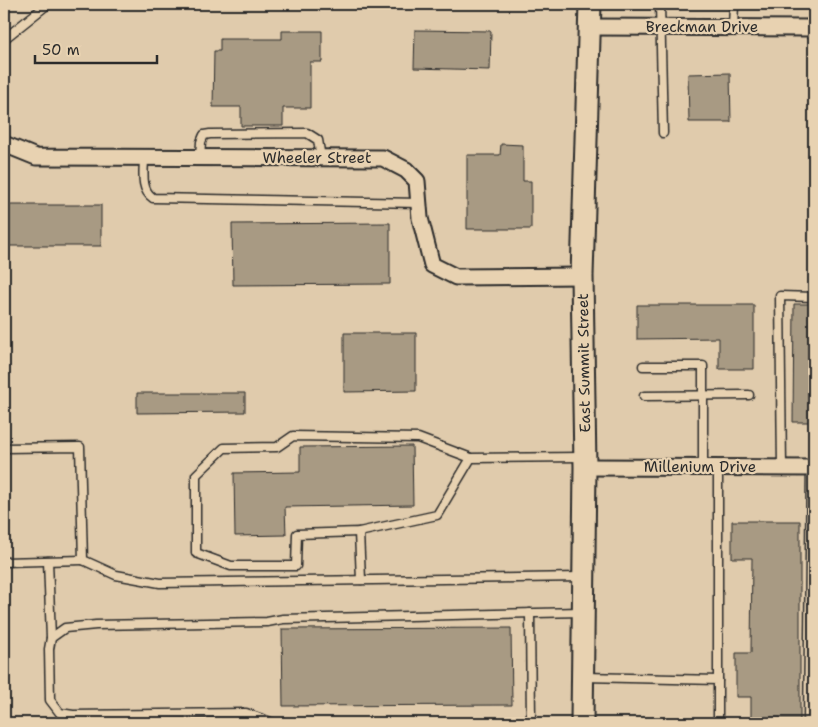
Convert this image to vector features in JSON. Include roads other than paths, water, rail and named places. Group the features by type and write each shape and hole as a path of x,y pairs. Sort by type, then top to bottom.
{"street":[{"name":"East Summit Street","path":"582,723 585,462 582,276 590,4"},
{"name":"Breckman Drive","path":"590,27 814,28"},
{"name":"Wheeler Street","path":"4,144 36,157 383,158 406,170 417,181 420,218 432,265 456,277 582,276"},
{"name":"Millenium Drive","path":"585,462 703,468 813,468"}],"lane":[{"path":"4,39 48,4"},
{"path":"660,4 663,133"},
{"path":"733,28 734,4"},
{"path":"200,158 201,142 204,136 210,134 307,133 318,140 321,158"},
{"path":"144,157 145,188 148,195 153,198 419,203"},
{"path":"782,468 780,296 814,297"},
{"path":"643,366 703,366 703,468"},
{"path":"644,396 749,395"},
{"path":"296,566 231,566 196,553 196,475 224,448 276,447 293,436 418,438 471,458 585,462"},
{"path":"4,448 80,447 83,560"},
{"path":"297,582 297,534 360,532 437,515 471,458"},
{"path":"718,468 718,723"},
{"path":"808,723 813,468"},
{"path":"360,532 361,580"},
{"path":"4,562 83,560 116,575 160,583 584,577"},
{"path":"48,561 51,638 49,649 50,700 60,713 73,715 246,714 273,723"},
{"path":"51,638 64,628 96,626 267,622 283,618 403,614 583,612"},
{"path":"530,613 531,723"},
{"path":"582,678 718,680"}]}
